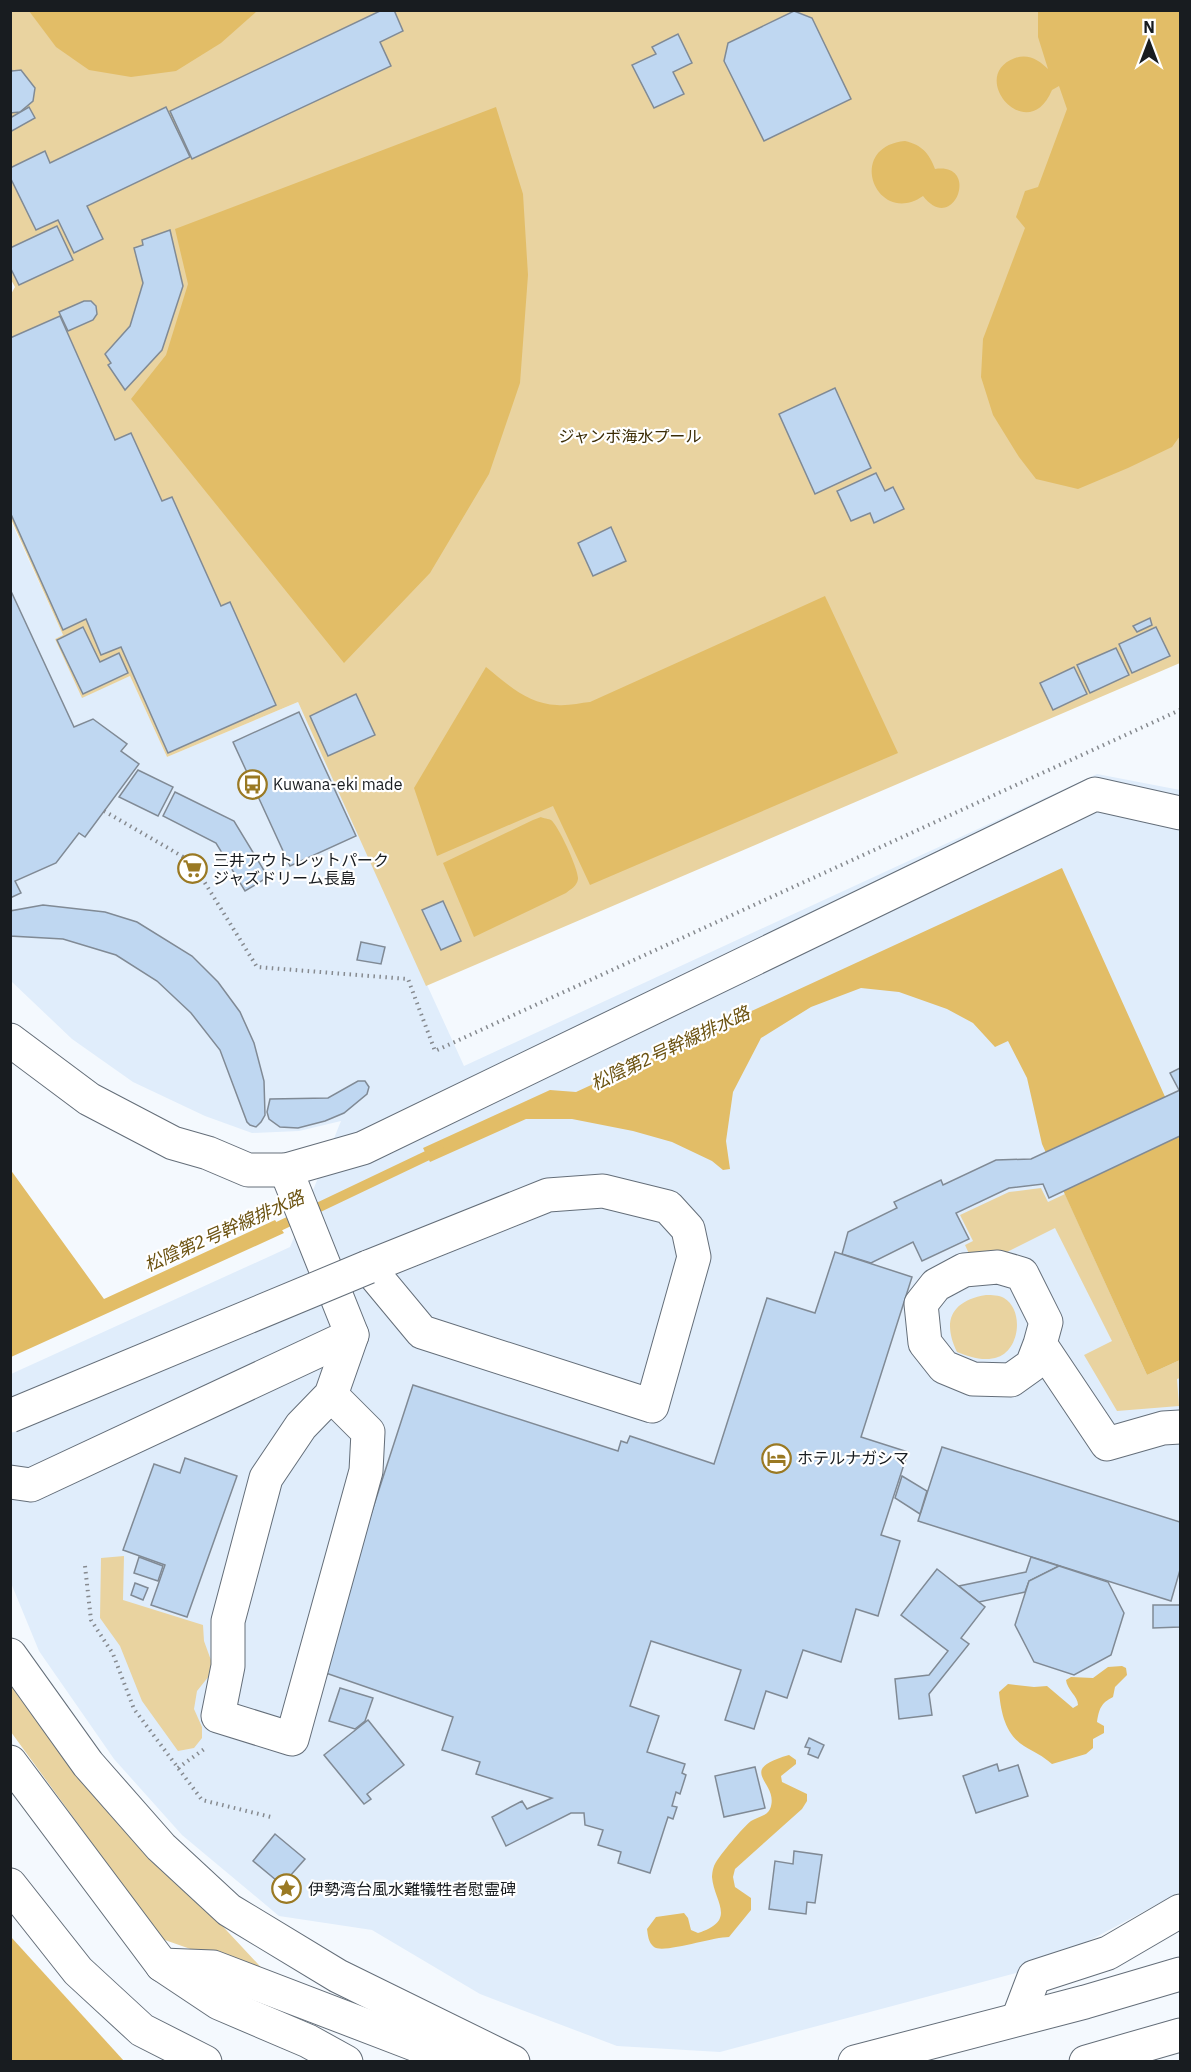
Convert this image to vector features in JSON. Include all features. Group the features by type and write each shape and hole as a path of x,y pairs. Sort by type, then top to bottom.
{"street":[{"path":"10,1040 89,1099 173,1143 291,1183 1095,794 1180,813"},
{"path":"291,1183 352,1335 331,1395 301,1426 266,1478 228,1621 228,1666 218,1716 292,1739 366,1471 368,1432 331,1395"},
{"path":"10,1416 368,1267 549,1195 603,1191 668,1207 688,1229 694,1257 652,1406 422,1332 368,1267"},
{"path":"10,1482 31,1485 352,1335"},
{"path":"1040,1344 1107,1444 1163,1428 1180,1426"},
{"path":"10,1655 88,1764 161,1847 229,1910 338,1976 510,2060"},
{"path":"10,1762 162,1965 219,2003 308,2041 346,2061"},
{"path":"10,1885 78,1971 141,2030 205,2061"},
{"path":"1018,2019 1034,1977 1108,1953 1180,1911"},
{"path":"1134,1938 1180,1923"},
{"path":"162,1965 213,1967 440,2054 510,2060"},
{"path":"855,2061 1180,1974"},
{"path":"1086,2061 1180,2035"}],"path":[{"path":"104,811 192,862 257,967 408,979 435,1051 1180,710"},
{"path":"85,1566 91,1620 112,1654 134,1709 202,1800 271,1817"}],"shaded area":[{"path":"29,11 257,11 221,43 176,71 131,77 89,70 56,47"},
{"path":"1038,11 1180,11 1180,436 1172,447 1078,489 1036,479 1019,457 993,415 981,377 983,339 1025,228 1016,217 1025,191 1038,187 1067,109 1059,86 1052,90 1042,106 1029,112 1017,110 1006,102 999,91 997,79 1002,67 1015,58 1029,57 1048,69 1038,37"},
{"path":"496,107 523,194 528,275 520,383 489,474 430,573 344,663 131,399 166,355 188,284 175,229"},
{"path":"905,141 924,150 935,169 949,170 957,176 960,185 953,203 944,208 934,206 923,196 907,203 892,202 881,194 874,183 872,169 876,157 886,146"},
{"path":"10,519 63,635 55,639 82,697 130,676 167,757 298,702 464,1066 1097,774 1180,790 1180,1892 1042,1966 720,2052 617,2046 480,1994 372,1930 279,1916 182,1835 114,1759 39,1651 11,1583 11,1374 290,1247 341,1121 299,1131 252,1133 205,1116 133,1082 72,1039 11,981"},
{"path":"825,596 898,753 590,885 553,806 437,856 414,788 486,667 518,692 537,701 561,705 590,702"},
{"path":"541,817 551,820 563,838 577,874 576,884 566,893 474,937 443,863"},
{"path":"1062,868 1180,1130 1180,1360 1147,1375 1042,1144 1027,1078 1008,1041 995,1047 973,1023 947,1009 899,992 861,988 811,1007 761,1038 733,1092 726,1141 730,1169 723,1170 712,1161 672,1142 633,1131 572,1119 526,1119 430,1162 423,1148 550,1090 576,1092"},
{"path":"10,1169 104,1299 275,1220 284,1233 11,1357"},
{"path":"1108,1667 1126,1668 1127,1675 1115,1687 1113,1697 1103,1704 1099,1713 1097,1722 1104,1726 1104,1733 1093,1739 1093,1748 1086,1754 1052,1764 1024,1746 1008,1729 999,1692 1008,1684 1047,1686 1073,1708 1078,1705 1078,1702 1066,1680 1071,1677 1093,1678"},
{"path":"789,1755 796,1760 796,1764 781,1776 782,1782 807,1794 807,1801 802,1809 735,1869 733,1877 735,1887 751,1898 751,1910 729,1937 677,1947 659,1949 654,1947 649,1941 647,1929 656,1917 684,1913 691,1930 698,1933 717,1922 721,1916 721,1910 712,1877 714,1865 751,1821 769,1811 772,1800 761,1772 764,1766"},
{"path":"11,1937 124,2061 11,2061"}],"green space":[{"name":"ジャンボ海水プール","path":"10,11 1180,11 1180,663 426,986 298,702 167,757 130,676 82,698 55,639 63,635 11,519 10,296 15,287 10,278"},
{"path":"1041,1188 1048,1202 1065,1194 1147,1375 1180,1360 1180,1378 1177,1379 1179,1406 1117,1411 1084,1355 1112,1341 1055,1228 999,1256 971,1258 965,1245 973,1241 960,1215 1009,1192"},
{"path":"986,1295 1004,1298 1010,1304 1015,1311 1017,1329 1011,1346 1005,1353 998,1357 982,1359 957,1352 950,1331 950,1322 957,1307 974,1298"},
{"path":"124,1556 123,1600 203,1625 204,1641 212,1663 209,1676 197,1691 194,1709 202,1727 202,1738 194,1748 178,1751 142,1701 120,1646 100,1618 101,1558"},
{"path":"10,1670 215,1918 270,1977 162,1939 11,1732"}],"building":[{"path":"382,10 394,10 403,31 380,42 391,66 192,159 170,111"},
{"path":"794,11 812,18 851,99 764,141 724,61 728,43"},
{"path":"678,34 692,63 673,72 684,94 654,108 632,65 656,54 652,47"},
{"path":"10,67 12,71 21,70 35,88 33,101 20,112 10,113"},
{"path":"29,107 35,118 10,132 10,118"},
{"path":"166,107 190,157 87,206 103,239 74,253 58,220 36,230 10,177 10,168 45,151 50,163"},
{"path":"57,226 73,260 19,285 10,267 10,248"},
{"path":"170,230 183,286 162,350 125,390 108,365 111,363 105,354 130,326 143,283 134,248 143,245 142,240"},
{"path":"84,301 91,301 96,306 97,314 93,320 68,331 59,312"},
{"path":"60,316 115,440 131,433 162,501 172,497 221,606 230,602 276,705 168,753 121,647 101,655 86,619 63,630 10,512 10,338"},
{"path":"835,388 871,468 815,494 779,414"},
{"path":"876,473 885,491 893,487 904,509 874,523 870,513 851,521 837,491"},
{"path":"611,527 626,561 593,576 578,543"},
{"path":"10,589 74,727 93,719 127,744 121,751 139,764 85,837 79,833 56,863 15,881 21,893 10,898"},
{"path":"1150,618 1152,625 1137,632 1133,626"},
{"path":"83,627 100,662 119,653 128,673 83,694 57,640"},
{"path":"1156,627 1170,656 1132,673 1119,644"},
{"path":"1116,648 1129,675 1090,693 1077,665"},
{"path":"1074,667 1087,694 1053,710 1040,683"},
{"path":"356,694 375,735 328,756 310,716"},
{"path":"299,712 356,836 290,866 233,742"},
{"path":"138,770 173,787 158,816 119,797"},
{"path":"175,792 234,821 268,877 245,891 216,843 163,816"},
{"path":"443,901 461,941 441,950 422,910"},
{"path":"43,905 105,912 137,922 192,956 218,982 240,1012 254,1043 264,1081 265,1115 256,1127 247,1122 220,1050 191,1013 157,981 116,955 63,939 10,936 10,911"},
{"path":"361,942 385,947 381,964 357,960"},
{"path":"1180,1068 1180,1089 1179,1090 1170,1073"},
{"path":"358,1081 365,1081 369,1087 367,1094 344,1113 298,1128 280,1127 269,1119 267,1112 270,1099 328,1098"},
{"path":"1180,1090 1180,1136 1049,1198 1043,1184 1009,1188 956,1213 969,1239 922,1261 913,1242 871,1263 842,1254 848,1232 897,1208 894,1202 941,1180 943,1185 996,1160 1031,1159"},
{"path":"835,1252 912,1277 861,1437 908,1452 881,1535 900,1541 878,1616 856,1609 841,1662 803,1650 787,1698 766,1691 754,1729 725,1720 741,1670 651,1641 630,1706 659,1716 647,1752 685,1764 682,1773 686,1775 680,1794 676,1792 672,1806 677,1807 673,1819 668,1817 650,1873 618,1863 621,1852 598,1845 603,1830 585,1825 584,1813 571,1813 506,1846 492,1817 522,1801 527,1809 552,1798 476,1774 480,1762 442,1750 453,1717 320,1671 413,1385 618,1451 621,1441 627,1443 630,1436 714,1464 767,1298 815,1313"},
{"path":"942,1447 1180,1522 1180,1570 1171,1601 918,1521"},
{"path":"185,1458 237,1476 187,1617 151,1605 165,1565 123,1550 154,1464 180,1473"},
{"path":"902,1476 927,1491 920,1514 895,1498"},
{"path":"139,1557 163,1566 158,1581 134,1573"},
{"path":"1031,1557 1059,1566 1029,1581 1025,1592 979,1602 959,1586 1026,1572"},
{"path":"1059,1566 1108,1582 1124,1613 1111,1655 1074,1675 1034,1662 1015,1625 1029,1581"},
{"path":"937,1569 985,1607 961,1638 969,1644 929,1694 932,1715 899,1719 895,1679 929,1675 948,1651 901,1615"},
{"path":"135,1583 148,1588 143,1600 131,1595"},
{"path":"1153,1605 1180,1605 1180,1627 1153,1628"},
{"path":"340,1688 373,1698 365,1721 355,1729 329,1721"},
{"path":"368,1720 404,1765 367,1794 371,1799 364,1804 324,1755"},
{"path":"809,1738 824,1745 818,1758 808,1754 810,1748 805,1747"},
{"path":"997,1764 999,1771 1018,1765 1028,1796 976,1813 963,1776"},
{"path":"755,1767 765,1808 724,1817 715,1776"},
{"path":"275,1834 305,1859 282,1885 253,1861"},
{"path":"794,1851 822,1855 815,1903 807,1902 806,1914 769,1909 775,1861 793,1864"}],"waterway":[{"name":"松陰第2号幹線排水路","path":"269,1231 439,1150"}],"place":[{"name":"Kuwana-eki made","path":"252,784"},
{"name":"三井アウトレットパーク ジャズドリーム長島","path":"192,869"},
{"name":"ホテルナガシマ","path":"776,1458"},
{"name":"伊勢湾台風水難犠牲者慰霊碑","path":"287,1889"}]}
